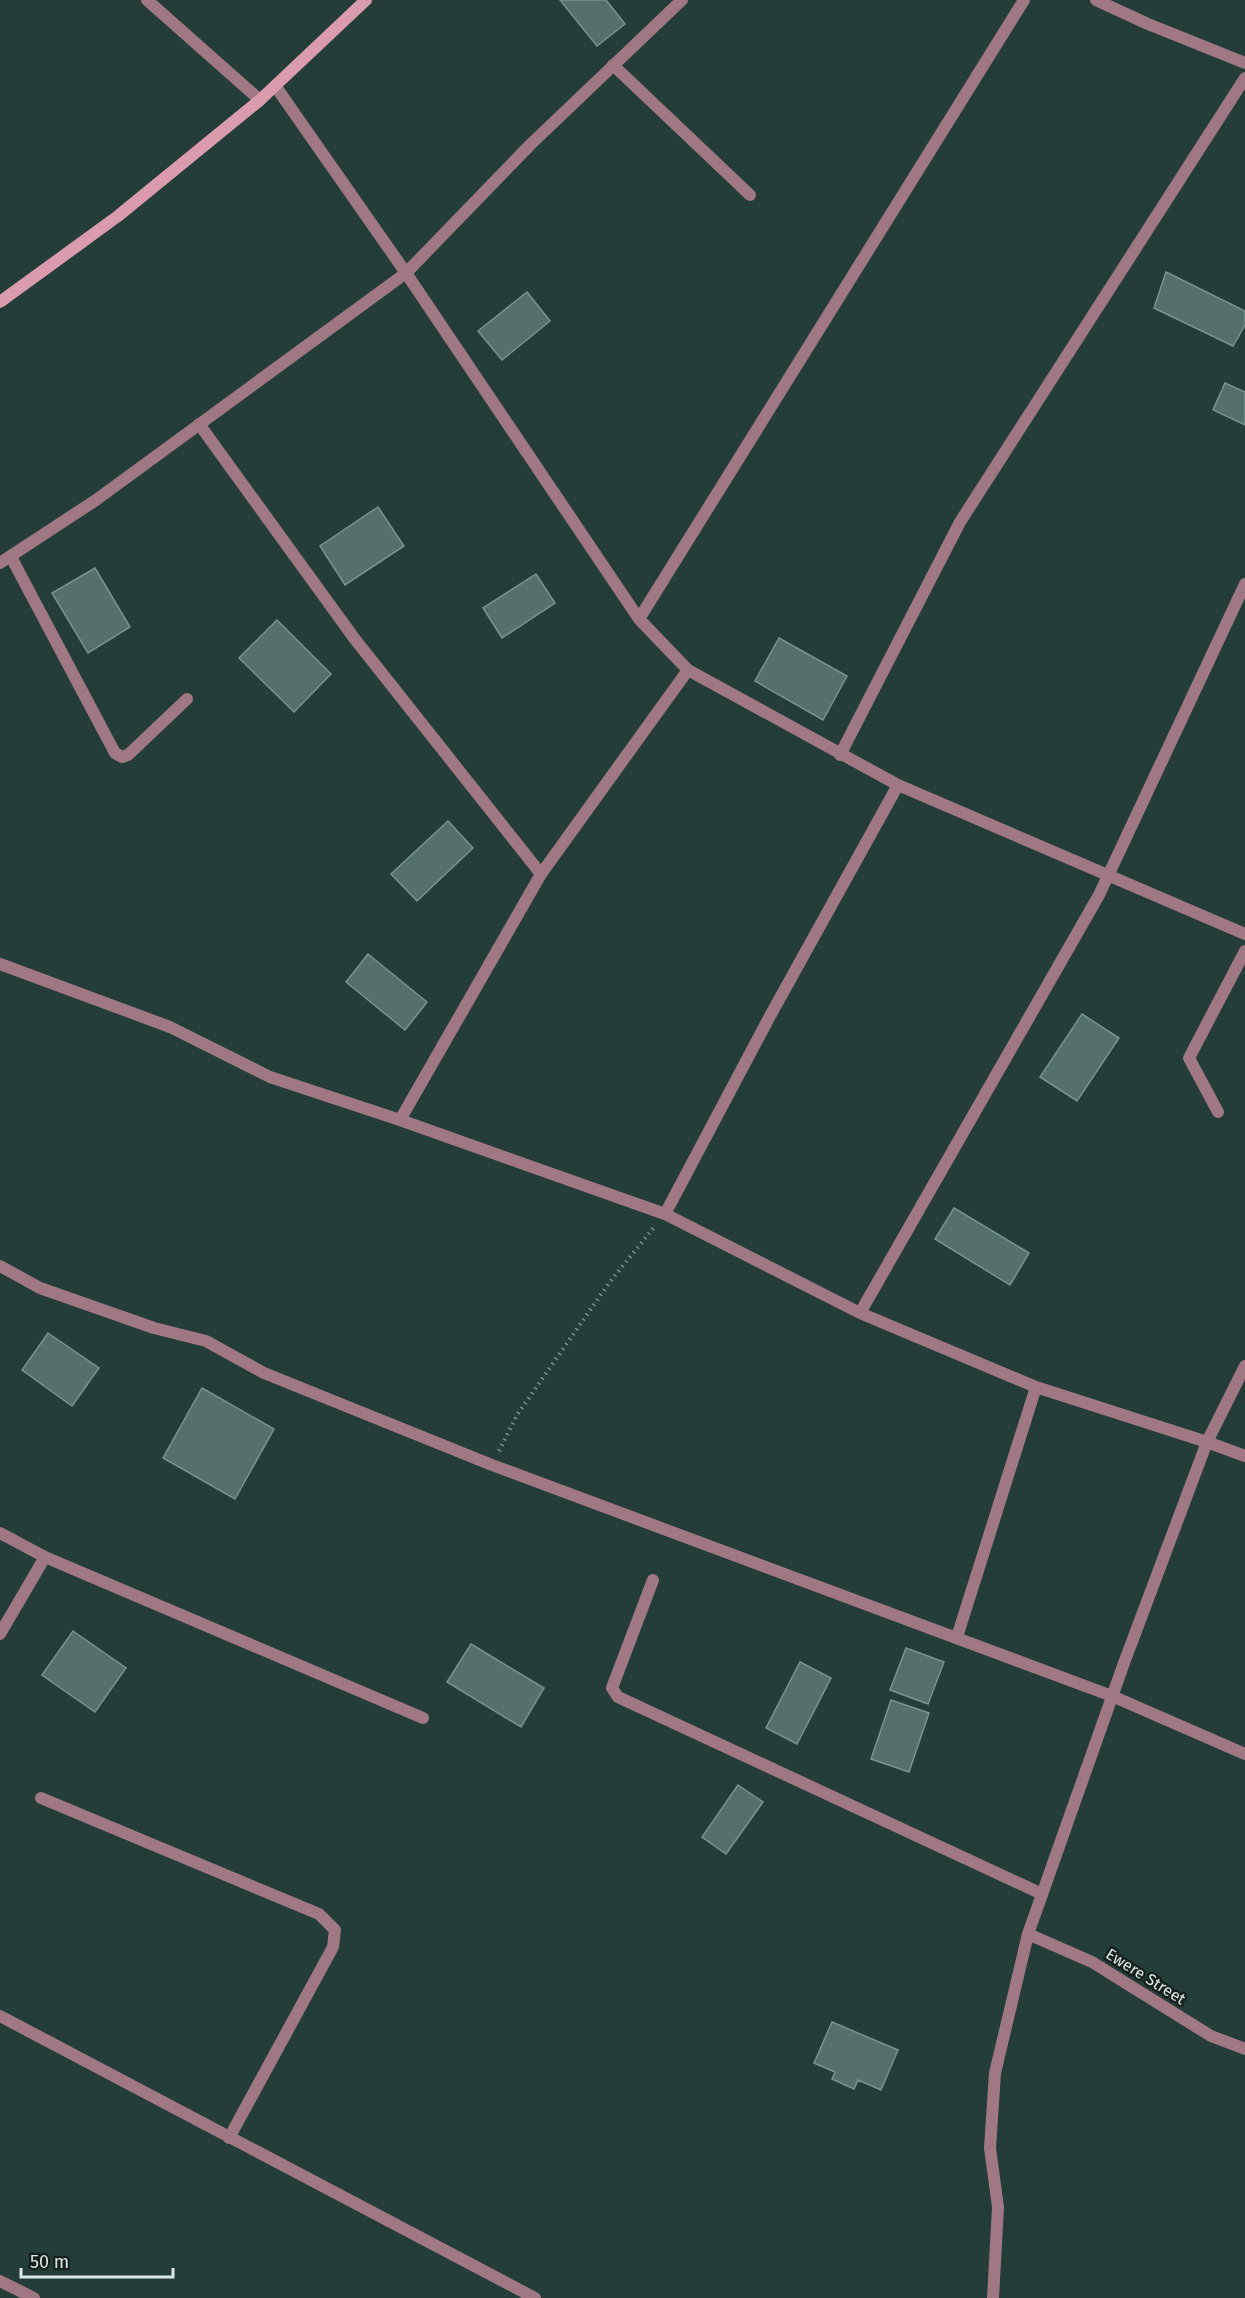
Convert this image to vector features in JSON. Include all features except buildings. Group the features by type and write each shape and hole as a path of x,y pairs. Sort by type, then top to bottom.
{"street":[{"path":"147,0 260,100"},
{"path":"0,302 118,216 276,87 366,0"},
{"path":"188,699 128,755 122,757 115,753 5,560 96,501 406,273 531,144 682,0"},
{"path":"639,619 1024,0"},
{"path":"1096,0 1148,24 1245,63"},
{"path":"613,65 750,195"},
{"path":"840,755 960,522 1245,78"},
{"path":"276,87 406,273 639,619 688,670 898,785 1245,934"},
{"path":"199,424 354,638 541,874"},
{"path":"860,1313 1099,894 1245,584"},
{"path":"400,1120 541,874 688,670"},
{"path":"665,1214 770,1016 898,785"},
{"path":"1218,1112 1189,1058 1245,951"},
{"path":"0,964 170,1027 270,1077 400,1120 665,1214 860,1313 1036,1387 1245,1456"},
{"path":"0,1266 40,1288 154,1328 206,1341 264,1373 492,1465 1112,1696 1245,1754"},
{"path":"993,2298 998,2207 990,2148 995,2073 1028,1934 1112,1696 1207,1442 1245,1366"},
{"path":"957,1637 1036,1387"},
{"path":"0,1533 45,1557 423,1718"},
{"path":"0,1634 45,1557"},
{"path":"652,1580 612,1688 618,1697 1042,1894"},
{"path":"41,1798 319,1914 335,1930 333,1947 229,2138"},
{"name":"Ewere Street","path":"1028,1934 1092,1962 1211,2036 1245,2049"},
{"path":"0,2016 535,2298"},
{"path":"0,2281 34,2298"}],"path":[{"path":"492,1465 517,1415 609,1283 665,1214"}]}
